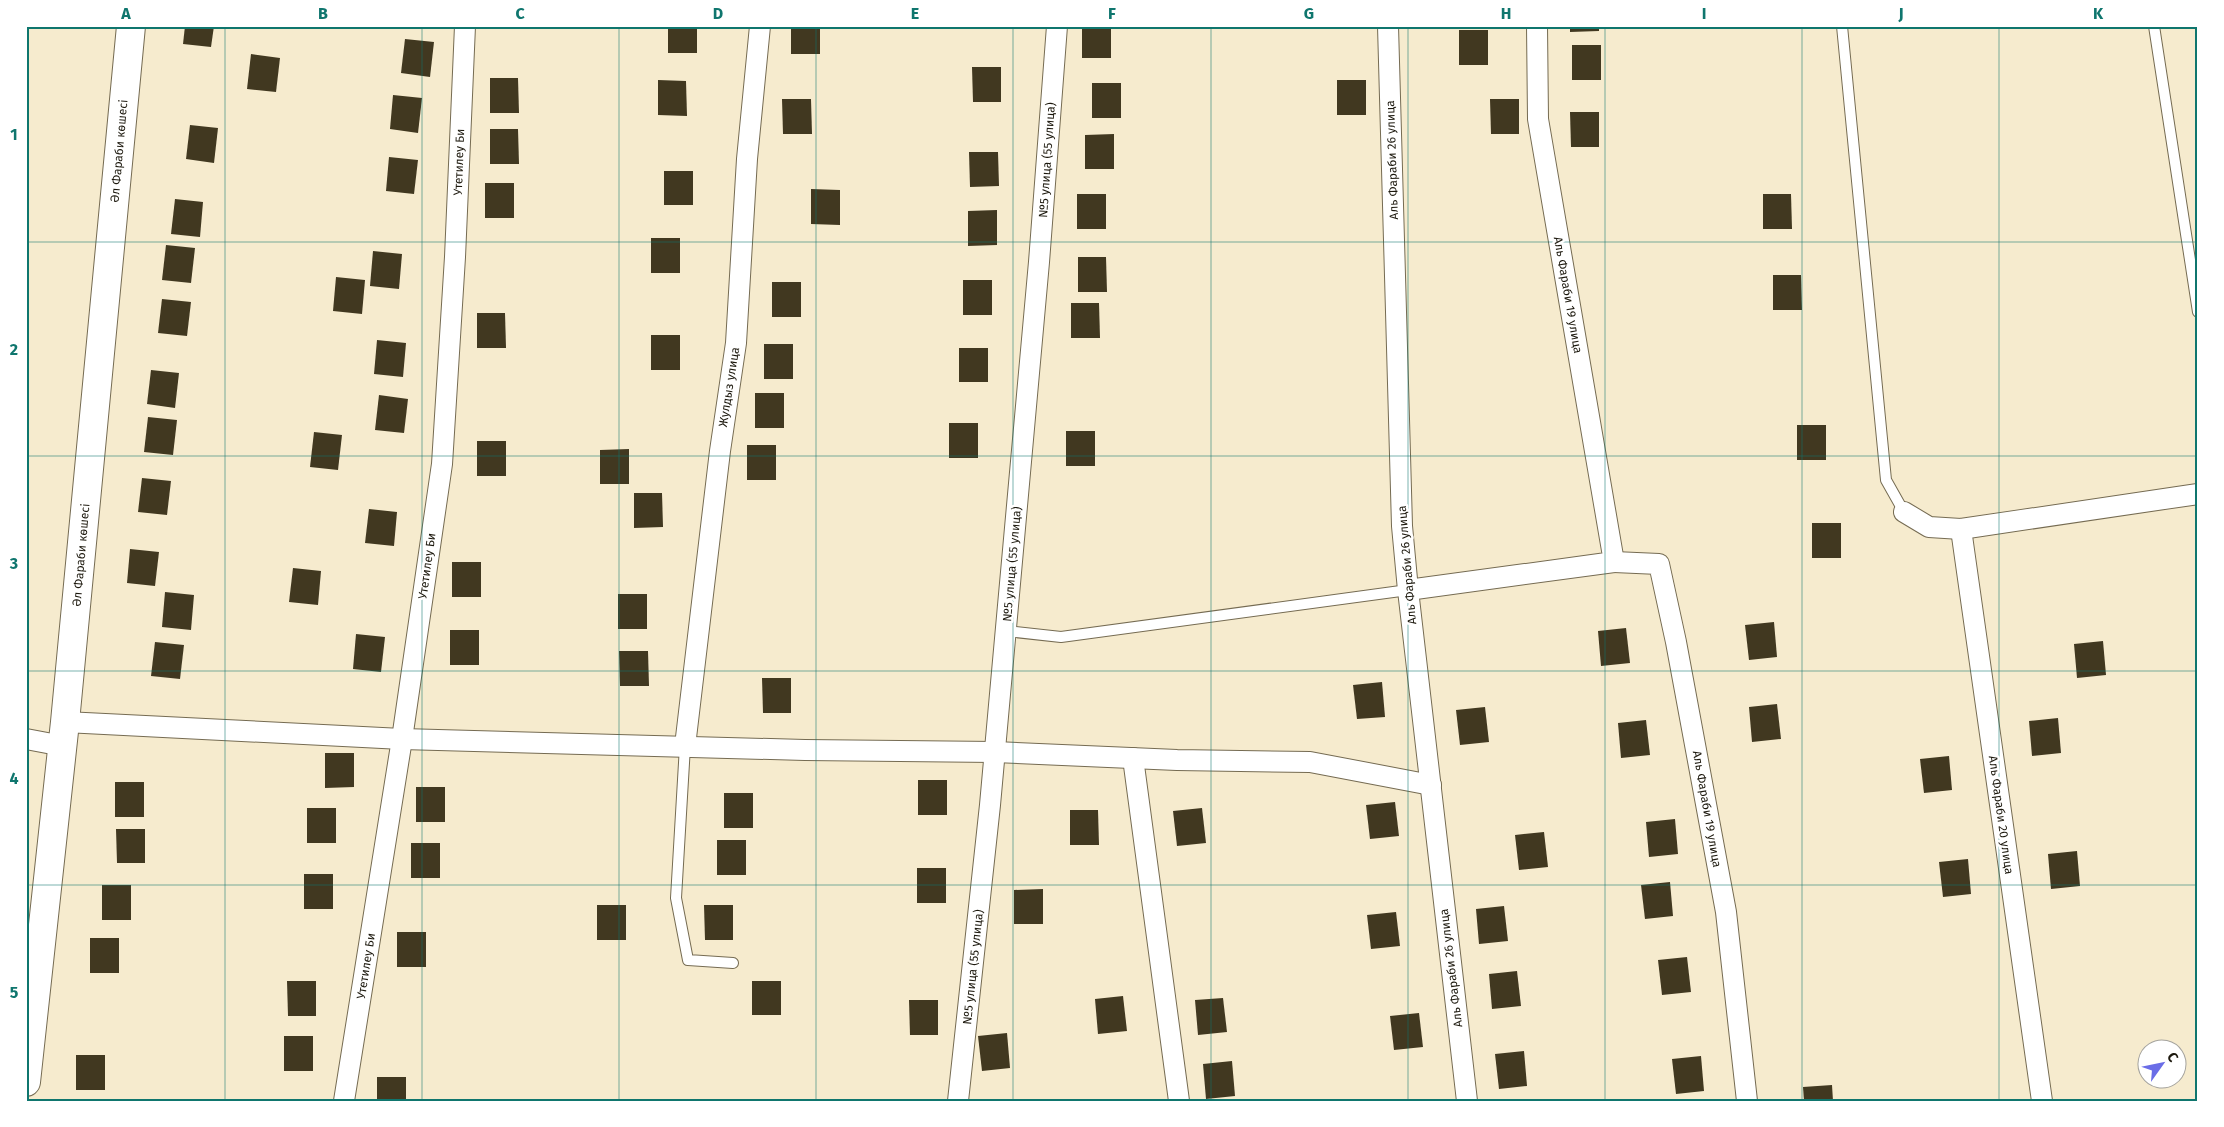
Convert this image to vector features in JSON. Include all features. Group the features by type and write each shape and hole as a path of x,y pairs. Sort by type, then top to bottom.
{"street":[{"name":"Әл Фараби көшесі","path":"26,1082 64,734 131,26"},
{"name":"Утетилеу Би","path":"344,1101 402,739 442,464 455,257 465,26"},
{"name":"Жулдыз улица","path":"685,746 720,450 736,344 747,160 760,26"},
{"name":"№5 улица (55 улица)","path":"958,1101 995,752 1039,262 1057,26"},
{"name":"Аль Фараби 26 улица","path":"1388,26 1402,526 1467,1101"},
{"name":"Аль Фараби 19 улица","path":"1537,26 1538,119 1614,562"},
{"path":"1904,512 1929,527 1961,529 2198,494"},
{"name":"Аль Фараби 20 улица","path":"1961,529 2042,1101"},
{"name":"Аль Фараби 19 улица","path":"1408,590 1614,562 1659,564 1676,642 1726,912 1748,1101"},
{"path":"26,739 64,734 402,739 995,752 1133,758 1310,762 1431,785"},
{"path":"1133,758 1179,1101"}],"lane":[{"path":"1842,26 1886,480 1904,512"},
{"path":"2154,26 2198,312"},
{"path":"1006,631 1061,636 1408,590"},
{"path":"685,746 676,898 688,960 733,963"}],"building":[{"path":"185,26 214,26 211,47 183,44"},
{"path":"668,26 697,26 697,53 668,53"},
{"path":"791,26 820,26 820,54 791,54"},
{"path":"1082,26 1111,26 1111,58 1082,58"},
{"path":"1570,26 1599,26 1599,31 1570,32"},
{"path":"1459,30 1488,30 1488,65 1459,65"},
{"path":"405,39 434,42 430,77 401,73"},
{"path":"1572,45 1601,45 1601,80 1572,80"},
{"path":"251,54 280,58 276,92 247,89"},
{"path":"972,67 1001,67 1001,102 973,102"},
{"path":"490,78 518,78 519,113 490,113"},
{"path":"658,80 686,81 687,116 658,115"},
{"path":"1337,80 1366,80 1366,115 1337,115"},
{"path":"1092,83 1121,83 1121,118 1092,118"},
{"path":"393,95 422,98 418,133 390,129"},
{"path":"782,99 811,99 812,134 783,134"},
{"path":"1490,99 1519,99 1519,134 1491,134"},
{"path":"1570,112 1599,112 1599,147 1571,147"},
{"path":"190,125 218,128 214,163 186,159"},
{"path":"490,129 518,129 519,164 490,164"},
{"path":"1114,134 1114,169 1085,169 1085,135"},
{"path":"969,152 998,152 999,186 970,187"},
{"path":"389,157 418,160 414,194 386,191"},
{"path":"664,171 693,171 693,205 664,205"},
{"path":"485,183 514,183 514,218 485,218"},
{"path":"811,189 840,190 840,225 811,224"},
{"path":"1077,194 1106,194 1106,229 1077,229"},
{"path":"1763,194 1791,194 1792,229 1763,229"},
{"path":"175,199 203,202 200,237 171,234"},
{"path":"997,210 997,245 968,246 968,211"},
{"path":"651,238 680,238 680,273 651,273"},
{"path":"166,245 195,248 191,283 162,280"},
{"path":"373,251 402,254 399,289 370,286"},
{"path":"1078,257 1106,257 1107,292 1078,292"},
{"path":"1773,275 1801,275 1802,310 1773,310"},
{"path":"336,277 365,280 362,314 333,311"},
{"path":"963,280 992,280 992,315 963,315"},
{"path":"772,282 801,282 801,317 772,317"},
{"path":"162,299 191,302 187,336 158,333"},
{"path":"1071,303 1099,303 1100,338 1071,338"},
{"path":"477,313 505,313 506,348 477,348"},
{"path":"651,335 680,335 680,370 651,370"},
{"path":"377,340 406,343 403,377 374,374"},
{"path":"764,344 793,344 793,379 764,379"},
{"path":"959,348 988,348 988,382 959,382"},
{"path":"151,370 179,373 175,408 147,404"},
{"path":"755,393 784,393 784,428 755,428"},
{"path":"379,395 408,399 404,433 375,430"},
{"path":"148,417 177,420 173,455 144,452"},
{"path":"949,423 978,423 978,458 949,458"},
{"path":"1797,425 1826,425 1826,460 1797,460"},
{"path":"1066,431 1095,431 1095,466 1066,466"},
{"path":"314,432 342,435 338,470 310,467"},
{"path":"477,441 506,441 506,476 477,476"},
{"path":"747,445 776,445 776,480 747,480"},
{"path":"629,449 629,484 600,484 600,450"},
{"path":"142,478 171,481 167,515 138,512"},
{"path":"634,493 662,493 663,527 634,528"},
{"path":"369,509 397,512 394,546 365,543"},
{"path":"1812,523 1841,523 1841,558 1812,558"},
{"path":"130,549 159,552 155,586 127,583"},
{"path":"452,562 481,562 481,597 452,597"},
{"path":"293,568 321,571 318,605 289,602"},
{"path":"165,592 194,595 191,630 162,627"},
{"path":"618,594 647,594 647,629 618,629"},
{"path":"1774,622 1777,657 1749,660 1745,625"},
{"path":"1626,628 1630,663 1601,666 1598,631"},
{"path":"450,630 479,630 479,665 450,665"},
{"path":"356,634 385,637 381,672 353,669"},
{"path":"2103,641 2106,675 2077,678 2074,644"},
{"path":"155,642 184,645 180,679 151,676"},
{"path":"619,651 648,651 649,686 620,686"},
{"path":"762,678 791,678 791,713 763,713"},
{"path":"1382,682 1385,717 1357,719 1353,685"},
{"path":"1777,704 1781,739 1752,742 1749,707"},
{"path":"1485,707 1489,742 1460,745 1456,710"},
{"path":"2058,718 2061,753 2032,756 2029,721"},
{"path":"1646,720 1650,755 1621,758 1618,723"},
{"path":"325,753 354,753 354,787 325,788"},
{"path":"1949,756 1952,790 1924,793 1920,759"},
{"path":"918,780 947,780 947,815 918,815"},
{"path":"115,782 144,782 144,817 115,817"},
{"path":"416,787 445,787 445,822 416,822"},
{"path":"724,793 753,793 753,828 724,828"},
{"path":"1395,802 1399,836 1370,839 1366,805"},
{"path":"307,808 336,808 336,843 307,843"},
{"path":"1202,808 1206,843 1177,846 1173,811"},
{"path":"1070,810 1098,810 1099,845 1070,845"},
{"path":"1675,819 1678,854 1649,857 1646,822"},
{"path":"116,829 145,829 145,863 117,863"},
{"path":"1544,832 1548,867 1519,870 1515,835"},
{"path":"717,840 746,840 746,875 717,875"},
{"path":"411,843 440,843 440,878 411,878"},
{"path":"2077,851 2080,886 2051,889 2048,854"},
{"path":"1968,859 1971,894 1943,897 1939,862"},
{"path":"917,868 946,868 946,903 917,903"},
{"path":"304,874 333,874 333,909 304,909"},
{"path":"1670,882 1673,916 1645,919 1641,885"},
{"path":"102,885 131,885 131,920 102,920"},
{"path":"1043,889 1043,924 1014,924 1014,890"},
{"path":"597,905 626,905 626,940 597,940"},
{"path":"704,905 733,905 733,940 705,940"},
{"path":"1504,906 1508,941 1479,944 1476,909"},
{"path":"1396,912 1400,946 1371,949 1367,915"},
{"path":"397,932 426,932 426,967 397,967"},
{"path":"90,938 119,938 119,973 90,973"},
{"path":"1687,957 1691,992 1662,995 1658,960"},
{"path":"1517,971 1521,1006 1492,1009 1489,974"},
{"path":"287,981 316,981 316,1016 288,1016"},
{"path":"752,981 781,981 781,1015 752,1015"},
{"path":"1123,996 1127,1031 1098,1034 1095,999"},
{"path":"1223,998 1227,1032 1198,1035 1195,1000"},
{"path":"909,1000 938,1000 938,1035 910,1035"},
{"path":"1419,1013 1423,1047 1394,1050 1390,1016"},
{"path":"1007,1033 1010,1068 982,1071 978,1036"},
{"path":"284,1036 313,1036 313,1071 284,1071"},
{"path":"1524,1051 1527,1086 1499,1089 1495,1054"},
{"path":"76,1055 105,1055 105,1090 76,1090"},
{"path":"1701,1056 1704,1091 1676,1094 1672,1059"},
{"path":"1232,1061 1235,1096 1206,1099 1203,1064"},
{"path":"377,1077 406,1077 406,1101 377,1101"},
{"path":"1832,1085 1833,1101 1804,1101 1803,1087"}]}
